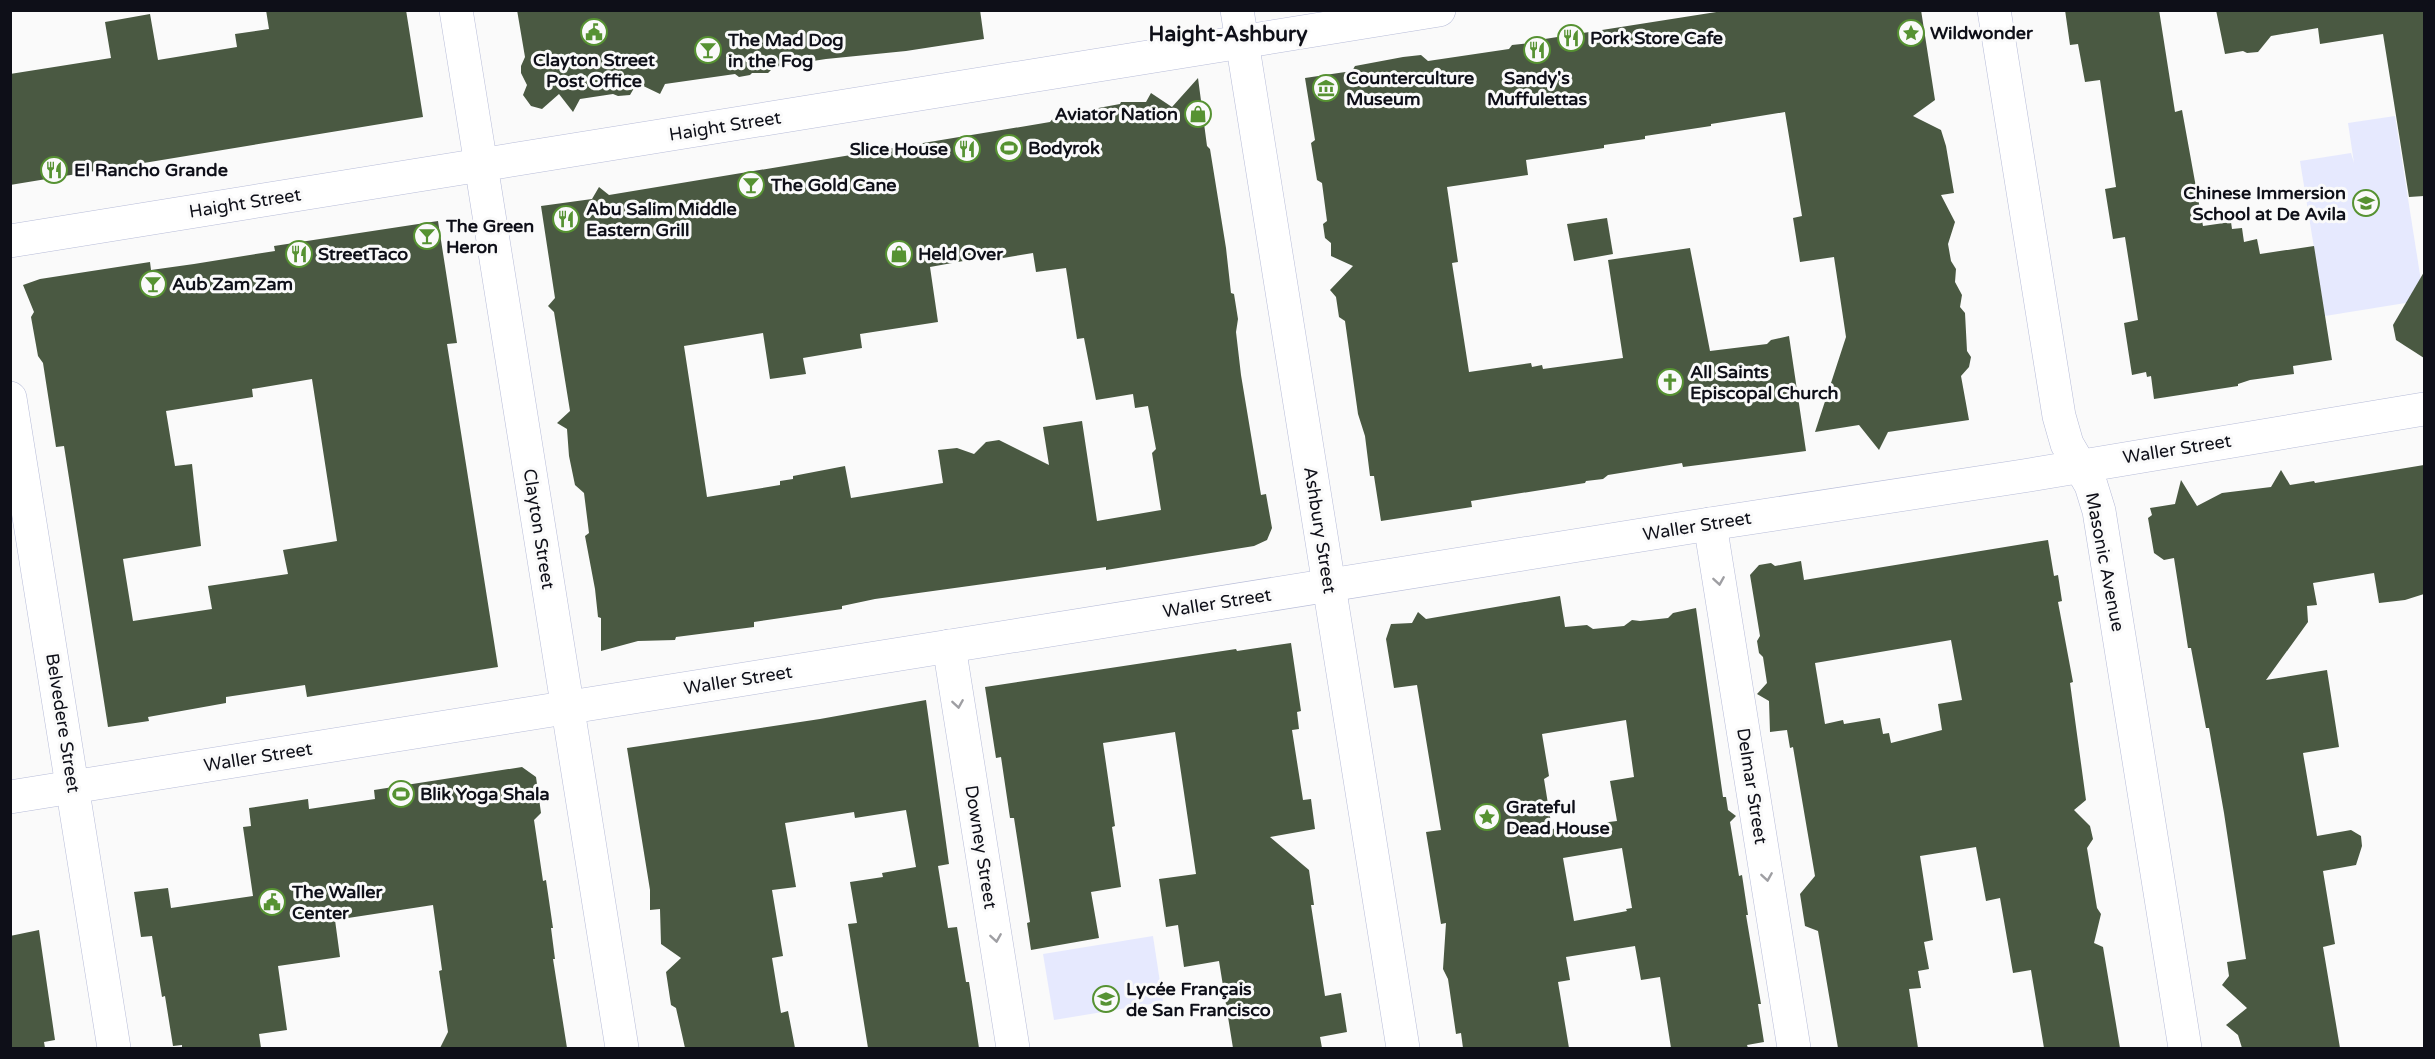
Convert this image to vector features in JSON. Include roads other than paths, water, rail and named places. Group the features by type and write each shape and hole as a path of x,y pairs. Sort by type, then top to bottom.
{"street":[{"name":"Clayton Street","path":"456,10 622,1048"},
{"name":"Ashbury Street","path":"1237,10 1403,1048"},
{"name":"Haight Street","path":"10,241 1439,10"},
{"name":"Masonic Avenue","path":"1994,10 2059,416 2067,444 2091,485 2099,511 2185,1048"},
{"name":"Belvedere Street","path":"10,398 114,1048"},
{"name":"Waller Street","path":"10,797 1710,524 2023,476 2424,409"},
{"name":"Delmar Street","path":"1710,524 1794,1048"},
{"name":"Downey Street","path":"949,646 1013,1048"}],"place":[{"name":"Clayton Street Post Office","path":"594,32"},
{"name":"Wildwonder","path":"1911,33"},
{"name":"Pork Store Cafe","path":"1571,38"},
{"name":"The Mad Dog in the Fog","path":"708,50"},
{"name":"Sandy's Muffulettas","path":"1537,50"},
{"name":"Counterculture Museum","path":"1326,88"},
{"name":"Aviator Nation","path":"1198,114"},
{"name":"Bodyrok","path":"1009,148"},
{"name":"Slice House","path":"967,149"},
{"name":"El Rancho Grande","path":"54,170"},
{"name":"The Gold Cane","path":"751,185"},
{"name":"Chinese Immersion School at De Avila","path":"2366,203"},
{"name":"Abu Salim Middle Eastern Grill","path":"566,219"},
{"name":"The Green Heron","path":"427,236"},
{"name":"StreetTaco","path":"299,254"},
{"name":"Held Over","path":"899,254"},
{"name":"Aub Zam Zam","path":"153,284"},
{"name":"All Saints Episcopal Church","path":"1670,382"},
{"name":"Blik Yoga Shala","path":"401,794"},
{"name":"Grateful Dead House","path":"1487,817"},
{"name":"The Waller Center","path":"272,902"},
{"name":"Lycée Français de San Francisco","path":"1106,999"}],"district":[{"name":"Haight-Ashbury","path":"1228,34"}]}
